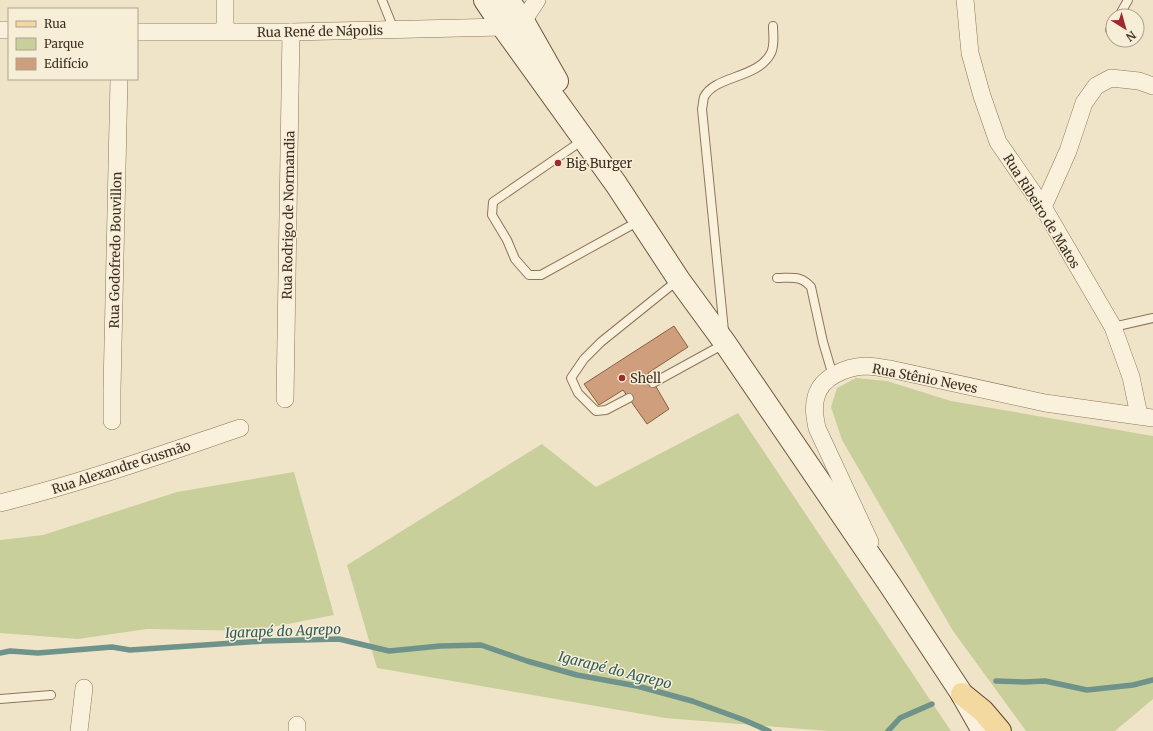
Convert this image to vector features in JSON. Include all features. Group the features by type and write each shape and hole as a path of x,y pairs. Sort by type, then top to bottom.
{"main road":[{"path":"485,0 513,24 616,184"},
{"path":"508,0 513,24 584,139 641,220 679,280 725,344 890,586 962,694 983,731"},
{"path":"962,694 983,711 1000,731"}],"street":[{"path":"225,0 225,31"},
{"path":"513,24 537,0"},
{"name":"Rua Ribeiro de Matos","path":"964,0 970,53 982,96 998,142 1043,207 1113,328 1146,416"},
{"name":"Rua René de Nápolis","path":"138,32 394,30 513,24"},
{"name":"Rua Rodrigo de Normandia","path":"285,399 291,32"},
{"path":"1043,207 1068,151 1084,103 1096,86 1111,78 1139,81 1153,86"},
{"name":"Rua Godofredo Bouvillon","path":"112,421 118,80"},
{"name":"Rua Stênio Neves","path":"890,586 817,428 814,412 816,396 823,384 838,372 865,366 890,369 1045,403 1146,416"},
{"name":"Rua Alexandre Gusmão","path":"0,503 110,472 240,428"},
{"path":"79,731 84,688"}],"lane":[{"path":"382,0 394,30"},
{"path":"653,383 725,344 702,109 704,98 709,90 716,85 756,68 765,61 771,53 773,44 772,26"},
{"path":"584,139 493,202 492,215 507,240 515,259 529,275 541,275 641,220"},
{"path":"777,278 801,278 811,287 833,376"},
{"path":"629,398 606,410 596,411 578,393 571,378 584,359 601,342 679,280"},
{"path":"1113,328 1153,318"},
{"path":"0,699 51,695"}],"green space":[{"path":"856,378 887,381 951,401 1153,436 1153,699 1115,731 1026,731 953,631 842,440 831,407 837,388"},
{"path":"738,413 951,731 828,731 665,718 377,668 347,565 542,444 596,487"},
{"path":"294,472 334,615 251,631 147,629 78,639 0,633 0,540 43,535 177,492"}],"building":[{"name":"Shell","path":"674,326 688,347 648,373 669,409 647,424 623,390 599,405 584,384"}],"waterway":[{"name":"Igarapé do Agrepo","path":"0,653 10,651 38,653 112,647 130,650 264,641 339,639 389,651 440,646 481,645 527,661 577,675 637,686 692,701 769,731"},
{"name":"Igarapé do Agrepo","path":"996,681 1045,681 1087,690 1133,685 1153,680"},
{"name":"Igarapé do Agrepo","path":"888,731 900,718 932,704"}],"place":[{"name":"Big Burger","path":"558,163"},
{"name":"Shell","path":"622,378"}]}
